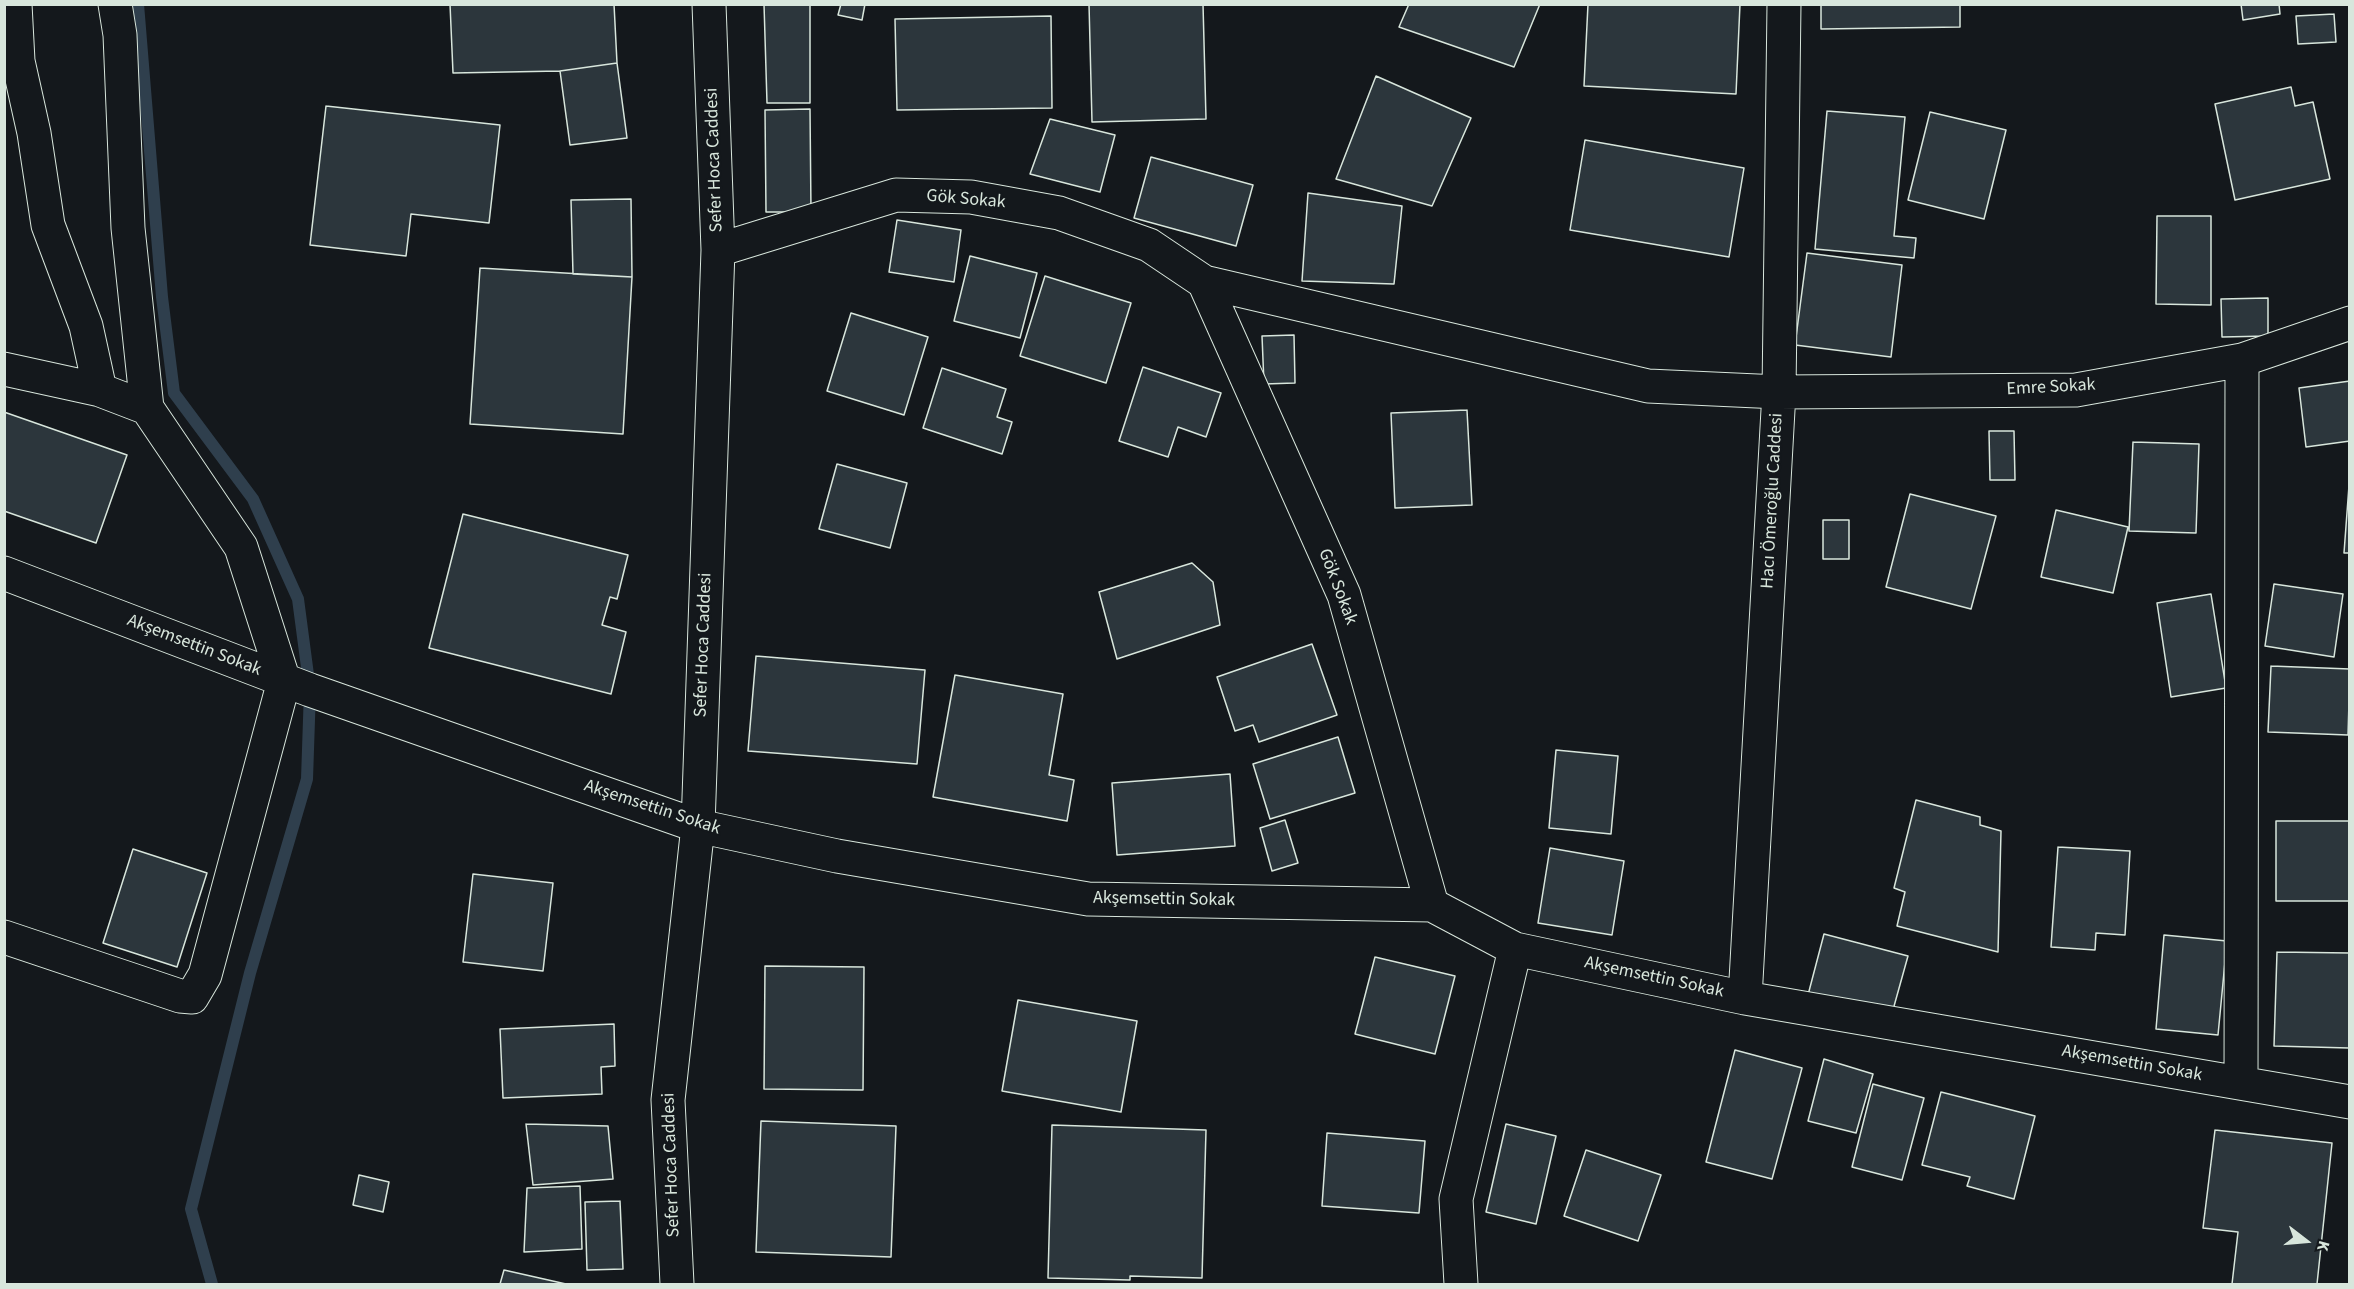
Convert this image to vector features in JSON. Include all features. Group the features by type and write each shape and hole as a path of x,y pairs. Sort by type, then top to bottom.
{"street":[{"path":"15,4 11,66 34,133 48,225 86,326 100,390"},
{"path":"4,937 180,996 192,997 205,975 284,681 241,547 147,408 128,228 120,35 115,4"},
{"name":"Sefer Hoca Caddesi","path":"677,1284 668,1101 698,826 718,250 709,4"},
{"name":"Hacı Ömeroğlu Caddesi","path":"1745,998 1779,392 1785,4"},
{"name":"Gök Sokak","path":"718,250 896,195 971,197 1059,213 1149,245 1204,282 1648,386 1779,392"},
{"name":"Gök Sokak","path":"1204,282 1344,595 1432,905"},
{"name":"Emre Sokak","path":"1779,392 2076,390 2242,360 2349,323"},
{"path":"2241,1083 2242,360"},
{"path":"4,369 100,390 147,408"},
{"name":"Akşemsettin Sokak","path":"4,573 284,681 698,826 837,856 1088,899 1432,905 1515,949 1745,998 2349,1102"},
{"path":"1461,1284 1456,1199 1515,949"}],"building":[{"path":"450,4 614,4 617,63 560,71 453,73"},
{"path":"764,4 810,4 810,103 767,103"},
{"path":"841,4 865,4 862,20 838,15"},
{"path":"1089,4 1203,4 1206,119 1092,122"},
{"path":"1409,4 1540,4 1514,67 1399,27"},
{"path":"1588,4 1740,4 1736,94 1584,86"},
{"path":"1821,4 1960,4 1960,27 1821,29"},
{"path":"2241,4 2279,4 2280,14 2243,20"},
{"path":"2334,14 2336,42 2298,44 2296,16"},
{"path":"1051,16 1052,108 897,110 895,19"},
{"path":"617,63 627,138 570,145 560,71"},
{"path":"1376,76 1471,118 1432,206 1336,179"},
{"path":"2291,87 2295,106 2313,102 2330,179 2235,200 2215,104"},
{"path":"326,106 500,125 489,223 411,214 406,256 310,245"},
{"path":"810,109 811,212 766,212 765,110"},
{"path":"1827,111 1905,117 1894,236 1916,238 1914,258 1815,249"},
{"path":"1930,112 2006,130 1984,219 1908,200"},
{"path":"1050,119 1115,135 1100,192 1030,174"},
{"path":"1585,140 1744,168 1729,257 1570,230"},
{"path":"1151,157 1253,185 1236,246 1134,218"},
{"path":"1308,193 1402,206 1394,284 1302,281"},
{"path":"631,199 632,277 573,274 571,200"},
{"path":"2157,216 2211,216 2211,305 2156,304"},
{"path":"897,220 961,230 954,282 889,272"},
{"path":"1807,253 1902,265 1891,357 1795,345"},
{"path":"970,256 1037,273 1020,338 954,321"},
{"path":"480,268 632,277 623,434 470,424"},
{"path":"1045,276 1131,303 1106,383 1020,356"},
{"path":"2268,298 2268,336 2222,337 2221,299"},
{"path":"851,313 928,337 904,415 827,391"},
{"path":"1294,335 1295,383 1264,384 1262,336"},
{"path":"1143,367 1221,393 1206,437 1178,427 1168,457 1119,441"},
{"path":"942,368 1006,389 997,417 1012,422 1002,454 923,428"},
{"path":"2350,381 2350,441 2306,447 2299,388"},
{"path":"1467,410 1472,505 1395,508 1391,413"},
{"path":"4,412 127,455 96,543 4,511"},
{"path":"1989,431 2014,431 2015,480 1990,480"},
{"path":"2133,442 2199,444 2196,533 2129,531"},
{"path":"837,464 907,483 890,548 819,529"},
{"path":"2350,472 2350,553 2344,553"},
{"path":"1910,494 1996,516 1971,609 1886,587"},
{"path":"2056,510 2128,527 2113,593 2041,577"},
{"path":"463,514 628,555 617,599 610,597 602,625 626,632 611,694 429,648"},
{"path":"1823,520 1849,520 1849,559 1823,559"},
{"path":"1192,563 1213,582 1220,625 1117,659 1099,592"},
{"path":"2274,584 2343,594 2334,657 2265,646"},
{"path":"2211,594 2226,688 2171,697 2157,603"},
{"path":"1312,644 1337,715 1259,742 1253,725 1235,731 1217,677"},
{"path":"756,656 925,670 917,764 748,751"},
{"path":"2271,666 2350,669 2348,735 2268,732"},
{"path":"955,675 1063,694 1049,775 1074,780 1067,821 933,797"},
{"path":"1338,737 1355,793 1270,819 1253,764"},
{"path":"1556,750 1618,756 1611,834 1549,828"},
{"path":"1230,774 1235,846 1117,855 1112,783"},
{"path":"1916,800 1980,817 1980,825 2001,831 1998,952 1897,926 1905,892 1894,888"},
{"path":"1285,820 1298,863 1272,871 1260,828"},
{"path":"2276,821 2350,821 2350,901 2276,901"},
{"path":"2058,847 2130,851 2125,935 2096,933 2095,950 2051,947"},
{"path":"1550,848 1624,861 1612,935 1538,923"},
{"path":"133,849 207,873 177,967 103,943"},
{"path":"473,874 553,883 543,971 463,962"},
{"path":"1824,934 1908,956 1891,1017 1808,995"},
{"path":"2164,935 2227,941 2218,1035 2156,1029"},
{"path":"2277,952 2350,953 2349,1048 2274,1046"},
{"path":"1375,957 1455,976 1435,1054 1355,1034"},
{"path":"765,966 864,967 863,1090 764,1089"},
{"path":"1018,1000 1137,1021 1121,1112 1002,1091"},
{"path":"614,1024 615,1066 601,1067 602,1094 503,1098 500,1029"},
{"path":"1735,1050 1802,1068 1772,1179 1706,1162"},
{"path":"1824,1059 1873,1074 1856,1133 1808,1121"},
{"path":"1873,1084 1924,1098 1902,1180 1852,1167"},
{"path":"1941,1092 2035,1116 2014,1199 1967,1186 1970,1177 1922,1165"},
{"path":"761,1121 896,1126 891,1257 756,1252"},
{"path":"526,1124 608,1126 613,1179 533,1185"},
{"path":"1506,1124 1556,1136 1536,1224 1486,1212"},
{"path":"1052,1125 1206,1130 1202,1278 1130,1276 1130,1280 1048,1278"},
{"path":"2215,1130 2332,1143 2317,1284 2232,1284 2238,1232 2203,1228"},
{"path":"1327,1133 1425,1141 1419,1213 1322,1206"},
{"path":"1586,1150 1661,1175 1638,1241 1564,1216"},
{"path":"359,1175 389,1182 383,1212 353,1205"},
{"path":"580,1186 582,1249 524,1252 527,1188"},
{"path":"620,1201 623,1269 587,1270 585,1202"},
{"path":"504,1270 566,1284 500,1284"}],"waterway":[{"path":"138,4 162,297 174,393 253,499 298,599 310,690 307,779 250,973 191,1209 212,1284"}]}
